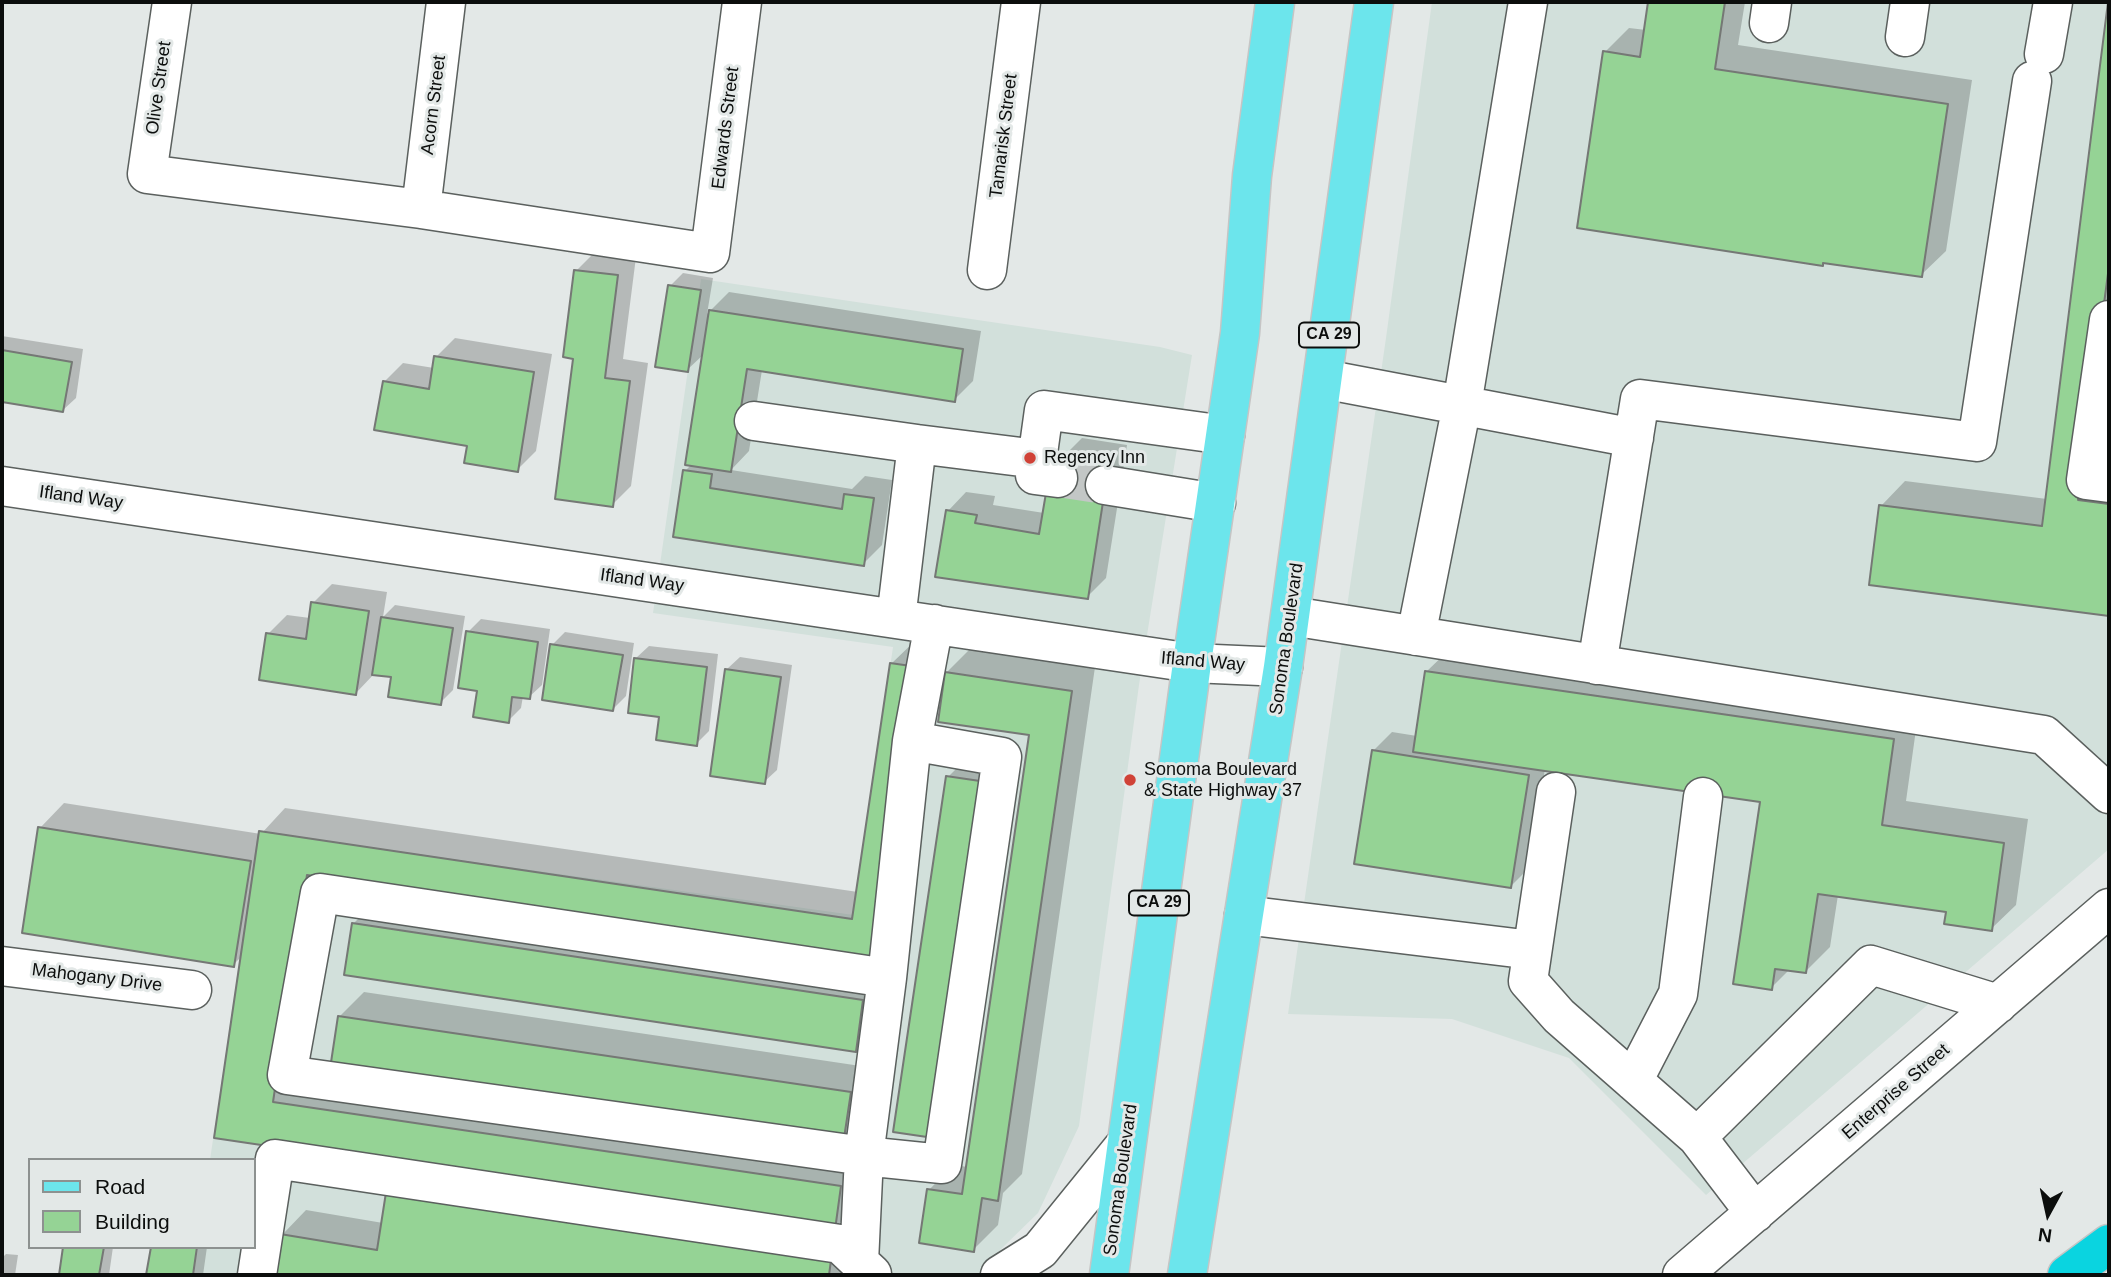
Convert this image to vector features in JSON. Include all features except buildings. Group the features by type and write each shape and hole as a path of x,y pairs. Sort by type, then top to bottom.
{"highway":[{"path":"2067,1275 2109,1244"}],"main road":[{"name":"Sonoma Boulevard","path":"1109,1275 1240,333 1252,176 1275,2"},
{"name":"Sonoma Boulevard","path":"1187,1275 1291,617 1374,2"}],"street":[{"name":"Olive Street","path":"172,2 147,174 421,209"},
{"name":"Acorn Street","path":"421,209 446,2"},
{"name":"Edwards Street","path":"421,209 710,253 742,2"},
{"name":"Tamarisk Street","path":"987,270 1021,2"},
{"path":"1416,636 1462,405 1528,2"},
{"path":"1598,665 1640,399 1978,442 2038,68 2053,2"},
{"path":"2109,320 2105,379 2086,480 2109,483"},
{"path":"1323,379 1634,438"},
{"path":"754,421 917,444 1048,469 1044,410 1225,435"},
{"path":"896,619 917,444"},
{"path":"1105,485 1216,503"},
{"name":"Ifland Way","path":"2,486 1192,663 1283,667"},
{"path":"1291,617 2044,735 2109,794"},
{"path":"867,1268 864,1156 887,978 912,741 934,624"},
{"path":"887,978 320,893 288,1075 864,1156 942,1164 1002,757 912,741"},
{"path":"1556,792 1528,981 1559,1016 1697,1137 1755,1213"},
{"path":"1633,1081 1678,994 1703,797"},
{"name":"Enterprise Street","path":"1682,1275 2109,908"},
{"path":"1244,915 1532,950"},
{"path":"1697,1137 1871,965 1998,1004"},
{"name":"Mahogany Drive","path":"2,966 192,990"},
{"path":"1000,1275 1040,1250 1126,1144"},
{"path":"257,1275 275,1159 840,1244 867,1268"}],"shaded area":[{"path":"1432,2 2109,2 2109,849 1706,1195 1569,1058 1452,1019 1288,1014"},
{"path":"701,279 1160,347 1192,355 1139,685 1079,1126 1038,1213 1000,1250 1021,1275 194,1275 198,1249 256,1249 256,1158 210,1158 258,832 854,915 893,647 653,613"}],"tunnel":[{"path":"1058,478 1105,485"}],"place":[{"name":"Regency Inn","path":"1030,458"},
{"name":"Sonoma Boulevard & State Highway 37","path":"1130,780"}]}
